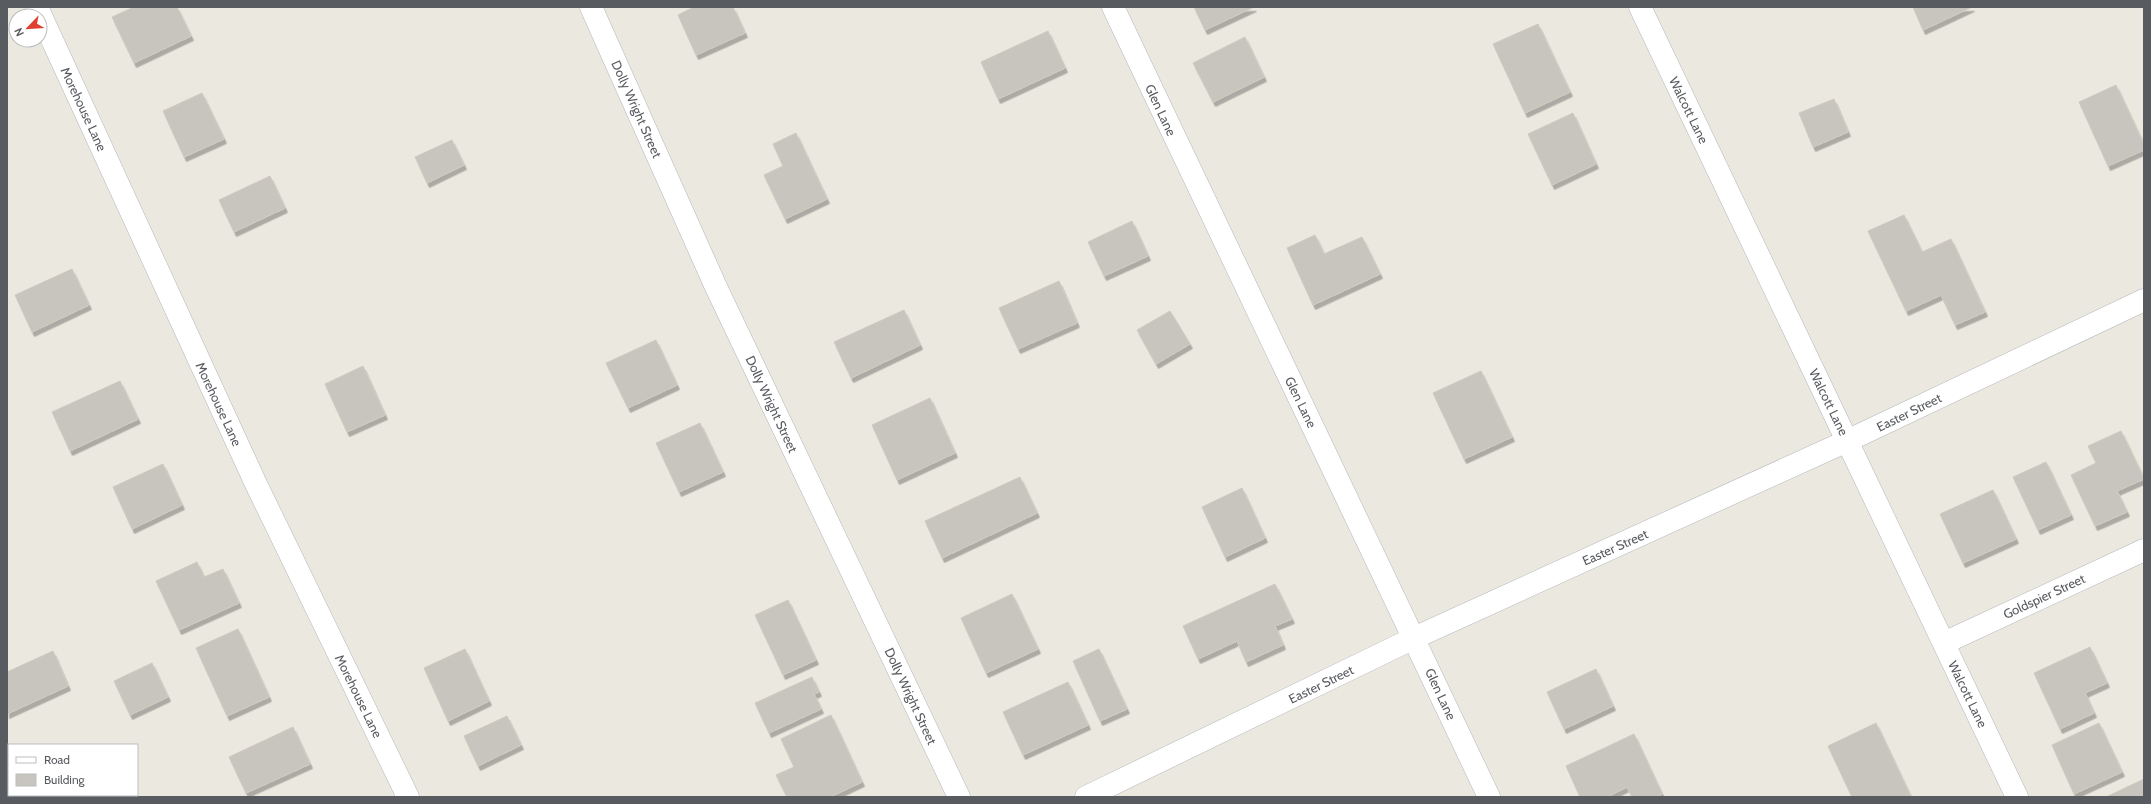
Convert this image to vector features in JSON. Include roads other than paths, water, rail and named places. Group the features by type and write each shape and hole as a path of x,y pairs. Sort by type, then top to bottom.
{"street":[{"name":"Morehouse Lane","path":"37,7 256,484 408,797"},
{"name":"Dolly Wright Street","path":"591,7 716,287 959,797"},
{"name":"Glen Lane","path":"1113,7 1489,797"},
{"name":"Walcott Lane","path":"1640,7 2017,797"},
{"name":"Easter Street","path":"1086,797 1414,638 1848,441 2144,300"},
{"name":"Goldspier Street","path":"1944,643 2144,550"}]}
